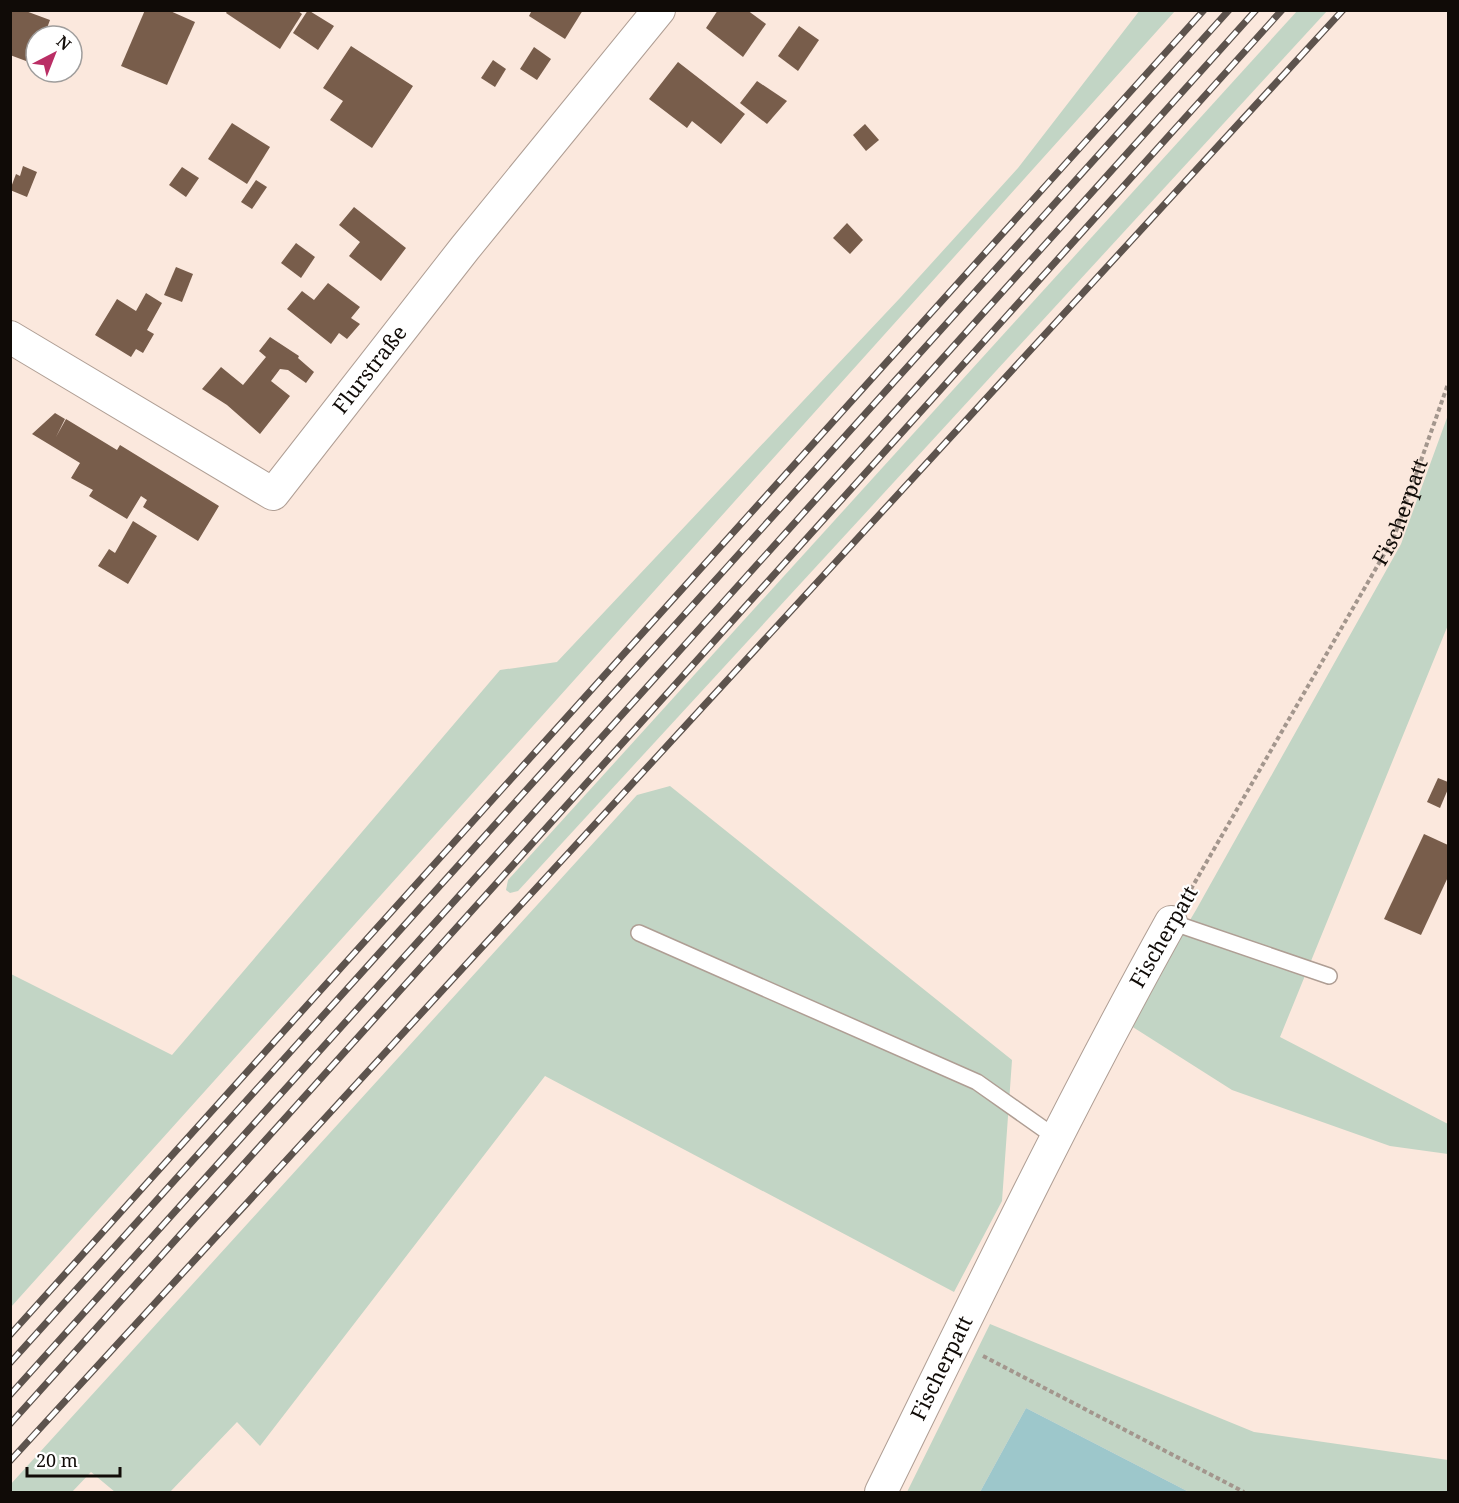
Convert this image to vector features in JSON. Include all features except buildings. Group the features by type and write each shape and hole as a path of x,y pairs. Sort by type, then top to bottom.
{"street":[{"name":"Flurstraße","path":"10,338 273,494 465,248 659,10"},
{"name":"Fischerpatt","path":"881,1492 1055,1137 1171,922"}],"lane":[{"path":"1171,922 1329,976"},
{"path":"639,933 977,1082 1055,1137"}],"path":[{"name":"Fischerpatt","path":"1171,922 1394,537 1449,384"},
{"path":"955,1341 1244,1492"}],"green space":[{"path":"1140,10 1175,11 11,1307 11,974 172,1055 500,670 557,662 900,298 1018,168"},
{"path":"1298,10 1327,11 518,891 510,893 506,890 508,880"},
{"path":"1448,415 1448,625 1280,1037 1448,1124 1448,1154 1390,1146 1232,1090 1128,1024 1196,910 1401,544"},
{"path":"670,786 1012,1060 1002,1201 954,1292 545,1076 260,1446 237,1422 170,1492 115,1492 91,1472 72,1492 11,1492 10,1485 637,795"},
{"path":"990,1324 1254,1432 1448,1460 1448,1492 1189,1492 1026,1408 980,1492 907,1492"}],"water":[{"path":"1026,1408 1189,1492 980,1492"}],"railway":[{"path":"10,1335 1204,10"},
{"path":"10,1363 1229,10"},
{"path":"10,1395 1256,10"},
{"path":"10,1424 1282,10"},
{"path":"10,1461 1343,10"}]}
